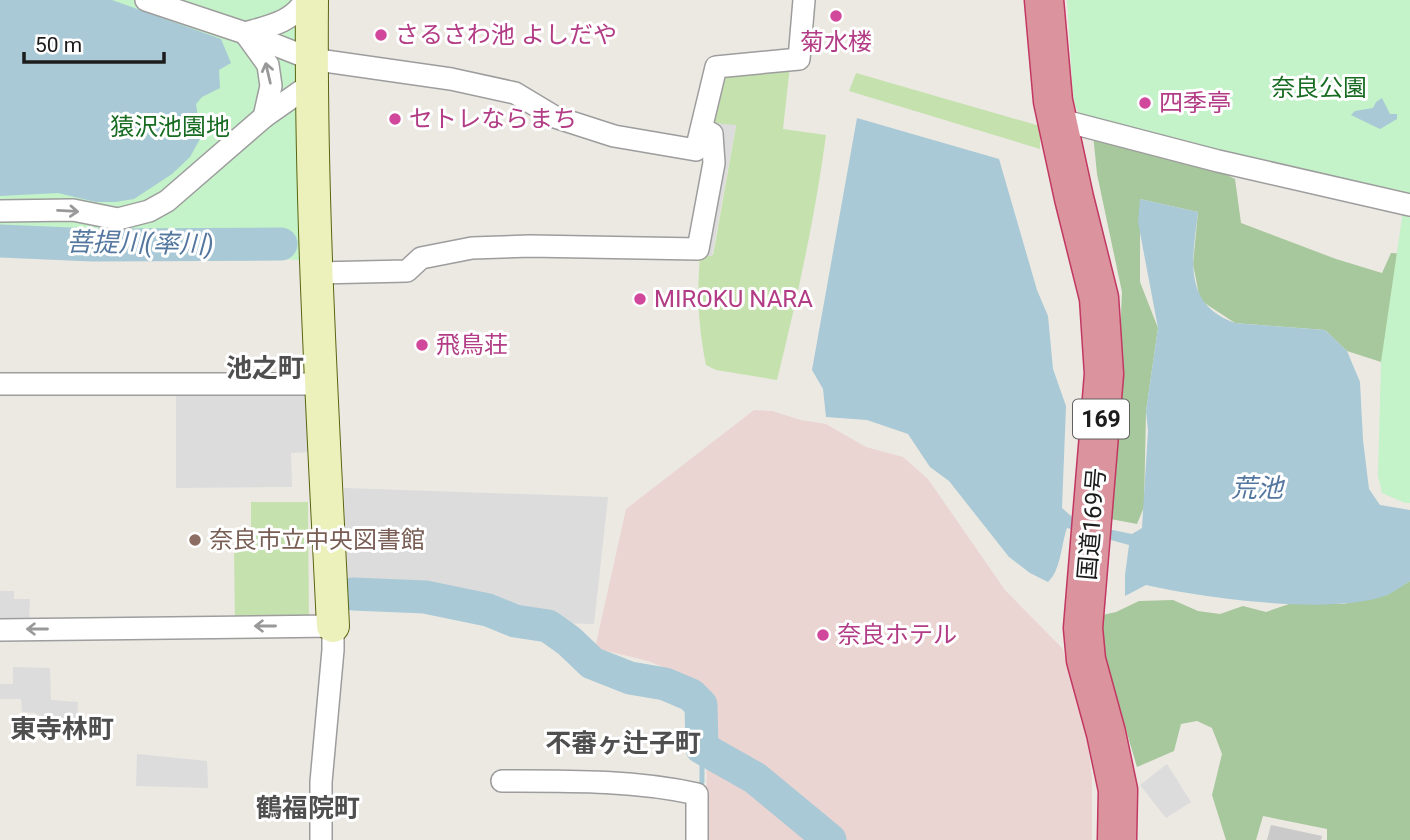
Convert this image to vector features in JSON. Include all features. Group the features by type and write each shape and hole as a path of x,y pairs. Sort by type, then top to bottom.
{"highway":[{"name":"国道169号","path":"1044,0 1057,119 1099,298 1104,374 1083,628 1086,660 1118,790 1116,840"}],"street":[{"path":"146,0 245,33 311,72 451,79 515,93 555,117 614,136 696,150 716,67 799,59 804,0"},
{"path":"245,33 286,20 305,0"},
{"path":"312,0 311,72 317,274 333,626 321,782 321,840"},
{"path":"245,33 268,65 271,86 264,117"},
{"path":"0,211 73,210 118,219 149,211 167,201 264,117 311,72"},
{"path":"1057,119 1218,161 1410,205"},
{"path":"317,274 407,271 421,258 471,248 530,246 698,249 714,163 712,134 703,129"},
{"path":"0,384 322,384"},
{"path":"0,630 333,626"},
{"path":"502,781 567,780 667,787 697,794 697,840"}],"shaded area":[{"path":"713,123 736,125 712,256 704,256"},
{"path":"176,392 311,392 312,452 291,453 292,487 176,488"},
{"name":"奈良ホテル","path":"754,410 772,411 826,424 866,447 903,457 928,479 1005,590 1062,648 1084,707 1092,779 1092,840 707,840 706,697 687,677 648,661 595,648 626,509"},
{"path":"344,488 608,497 594,624 517,622 466,606 347,598"},
{"path":"0,591 14,591 14,599 30,599 29,624 0,623"},
{"path":"13,667 50,668 51,700 78,702 77,721 48,721 35,713 22,712 21,699 0,699 0,684 13,684"},
{"path":"137,754 207,761 208,788 136,786"},
{"path":"1167,764 1191,802 1166,818 1140,785"},
{"path":"1271,825 1322,836 1321,840 1267,840"}],"green space":[{"name":"猿沢池園地","path":"0,0 294,0 299,125 299,260 0,246"},
{"name":"奈良公園","path":"1067,0 1410,0 1410,503 1382,493 1378,476 1381,362 1405,197 1082,116 1075,107 1073,96"},
{"path":"790,66 783,129 826,135 805,258 777,380 716,370 706,365 698,297 699,270 700,255 713,255 736,126 713,123 725,73"},
{"path":"856,73 1040,126 1040,149 849,91"},
{"path":"1093,134 1214,168 1235,179 1241,223 1336,259 1382,273 1391,253 1410,254 1410,342 1381,362 1347,351 1325,330 1235,323 1200,300 1193,264 1198,212 1140,199 1140,282 1158,328 1146,411 1144,507 1137,524 1105,518 1119,365 1122,292 1097,174"},
{"path":"251,502 308,502 309,626 235,626 234,546 251,545"},
{"path":"1410,581 1410,840 1327,840 1327,829 1263,816 1256,840 1226,840 1212,795 1222,754 1212,728 1197,721 1181,724 1174,751 1137,767 1124,723 1098,674 1094,617 1116,612 1139,601 1173,600 1198,611 1220,614 1243,606 1266,612 1292,603 1343,604 1387,595"}],"water":[{"path":"0,0 112,0 221,39 231,63 219,70 220,88 202,97 196,104 201,137 190,157 172,174 134,199 96,202 58,193 0,196"},
{"path":"1382,98 1390,114 1397,114 1397,119 1380,129 1351,115 1355,111 1373,108"},
{"name":"荒池","path":"857,118 999,159 1037,290 1048,316 1053,369 1066,406 1062,508 1079,523 1132,534 1142,528 1148,431 1146,411 1158,328 1138,222 1140,199 1198,212 1194,277 1206,304 1218,315 1235,323 1325,330 1347,351 1360,382 1369,489 1380,505 1410,510 1410,581 1387,595 1335,604 1268,603 1146,585 1125,596 1129,545 1067,528 1058,564 1048,582 1030,573 1009,557 949,481 930,467 908,434 867,420 826,417 823,389 812,370"}],"waterway":[{"name":"菩提川(率川)","path":"0,241 93,245 281,244"},
{"name":"菩提川(率川)","path":"353,594 425,597 488,610 515,621 548,626 592,663 630,678 665,684 691,695 701,705 702,748 755,778 830,840"},
{"path":"697,790 702,782 702,748"}],"place":[{"name":"菊水楼","path":"836,16"},
{"name":"さるさわ池 よしだや","path":"381,35"},
{"name":"四季亭","path":"1145,103"},
{"name":"セトレならまち","path":"395,119"},
{"name":"MIROKU NARA","path":"640,299"},
{"name":"飛鳥荘","path":"422,345"},
{"name":"奈良市立中央図書館","path":"195,540"},
{"name":"奈良ホテル","path":"823,635"}],"district":[{"name":"池之町","path":"265,368"},
{"name":"東寺林町","path":"62,729"},
{"name":"不審ヶ辻子町","path":"623,743"},
{"name":"鶴福院町","path":"308,808"}]}
